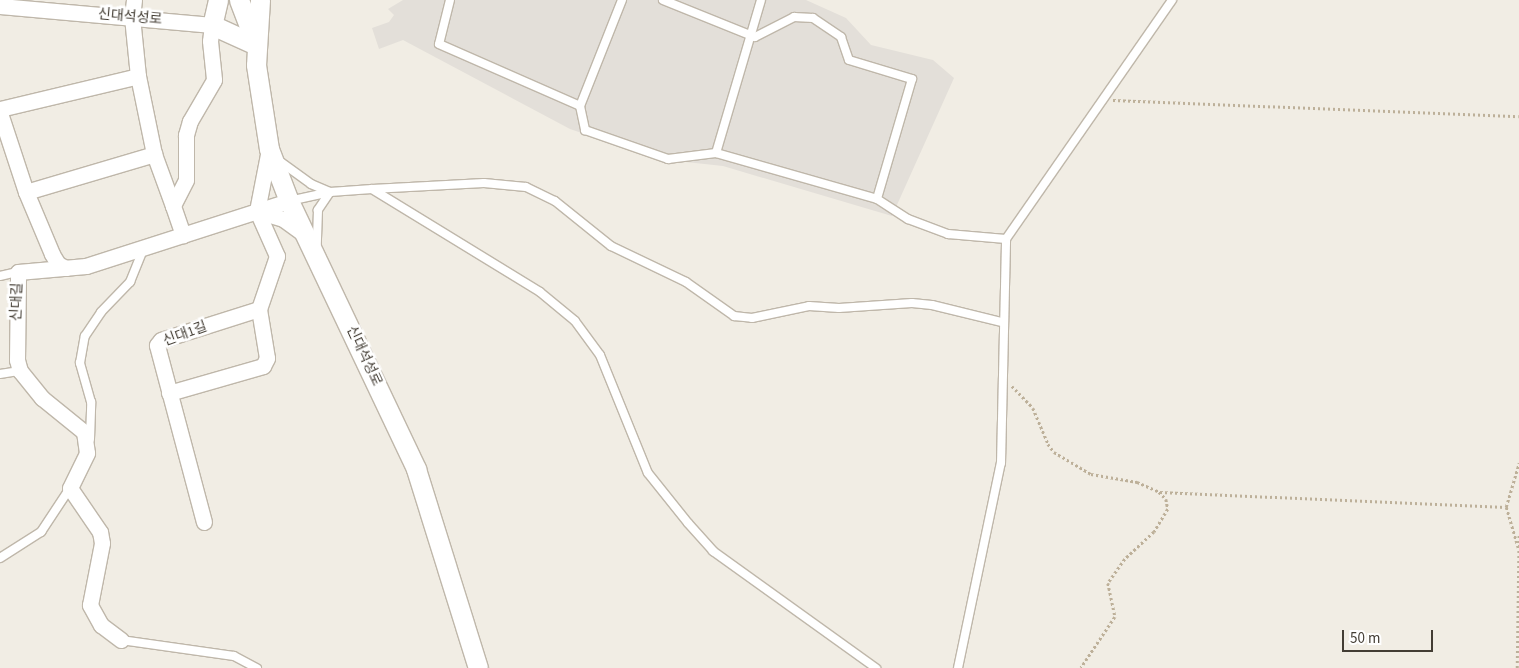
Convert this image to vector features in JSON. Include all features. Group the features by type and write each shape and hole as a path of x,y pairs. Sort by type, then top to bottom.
{"street":[{"path":"134,0 132,17 138,76 154,154 183,235"},
{"path":"173,206 186,180 186,135 190,121 214,80 210,41 218,0"},
{"path":"239,0 256,45"},
{"name":"신대석성로","path":"260,0 256,45 258,91 269,149 290,201 416,469 466,624 478,668"},
{"name":"신대석성로","path":"0,6 212,25 256,45"},
{"path":"0,109 138,76"},
{"path":"0,113 26,192 52,254 58,264 66,268"},
{"path":"169,393 263,366 267,358 259,309 277,256 257,211 269,149"},
{"path":"26,192 154,154"},
{"name":"신대길","path":"87,453 84,432 42,398 20,371 15,346 18,272 86,266 290,201"},
{"path":"257,211 283,219 307,236"},
{"name":"신대1길","path":"204,522 157,345 161,340 259,309"},
{"path":"87,453 70,488 100,532 102,544 91,596 93,615 121,640"},
{"path":"466,624 487,668"}],"lane":[{"path":"450,0 439,44 580,106"},
{"path":"622,0 580,106 585,130 668,158 716,153 876,199 908,219 948,234 1006,239"},
{"path":"663,0 754,37 794,17 813,18 841,37 849,60 912,79 876,199"},
{"path":"716,153 761,0"},
{"path":"958,668 1000,463 1002,322 1006,239 1172,0"},
{"path":"269,149 297,175 330,192"},
{"path":"290,201 330,192 484,183 541,192 611,246 686,282 725,311 742,318 809,306 839,308 912,303 940,306 1002,322"},
{"path":"372,189 540,292 576,321 600,355 648,473 688,523 713,551 876,668"},
{"path":"318,259 315,221 318,210 330,192"},
{"path":"87,453 92,417 80,363 82,347 92,324 130,282 144,248"},
{"path":"0,276 18,272"},
{"path":"0,374 20,371"},
{"path":"0,558 41,532 70,488"},
{"path":"121,640 234,656 256,668"}],"path":[{"path":"1103,99 1519,116"},
{"path":"1002,376 1033,408 1048,444 1054,452 1091,474 1137,482 1159,492 1166,499 1168,509 1154,532 1125,560 1108,583 1115,617 1081,668"},
{"path":"1519,463 1506,507 1519,552"},
{"path":"1159,492 1506,507"},
{"path":"1517,668 1519,533"}],"shaded area":[{"path":"403,0 806,0 846,18 871,45 933,60 954,78 892,216 723,166 658,159 570,129 403,40 379,49 372,28 389,22 394,15 388,9"}]}
